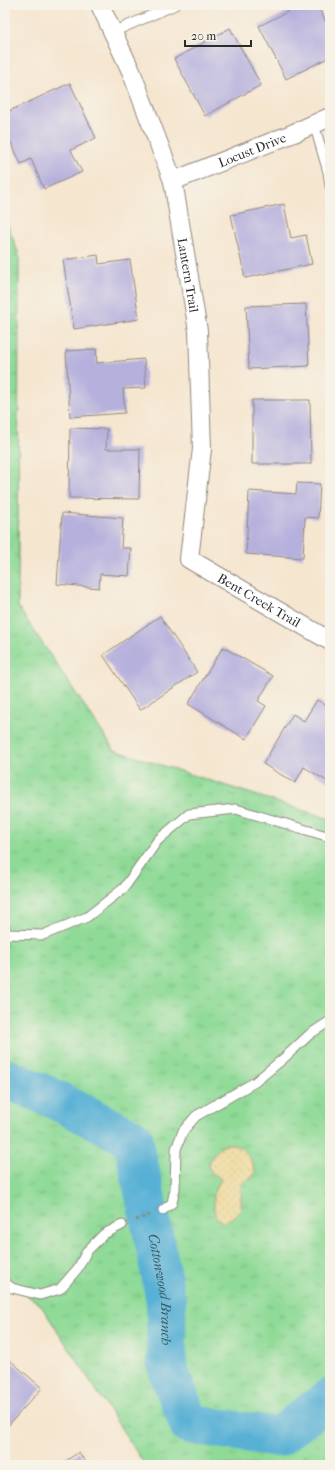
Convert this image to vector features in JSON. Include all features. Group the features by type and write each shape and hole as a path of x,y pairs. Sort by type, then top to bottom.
{"street":[{"name":"Lantern Trail","path":"100,5 131,71 173,181 198,331 202,448 189,559"},
{"name":"Locust Drive","path":"173,181 322,121"},
{"name":"Bent Creek Trail","path":"189,559 329,638"}],"lane":[{"path":"113,32 175,5"},
{"path":"322,121 330,186"},
{"path":"5,934 43,935 87,917 124,888 158,840 190,814 236,809 330,837"},
{"path":"163,1210 172,1203 176,1189 176,1149 183,1131 196,1116 255,1082 310,1034 330,1021"},
{"path":"5,1283 12,1288 40,1295 60,1289 78,1268 87,1251 104,1234 122,1225"}],"path":[{"path":"122,1225 163,1210"}],"green space":[{"path":"5,218 19,255 18,607 114,750 330,819 330,1465 145,1465 40,1304 5,1281"}],"sand":[{"path":"228,1144 239,1147 246,1153 252,1162 255,1172 252,1178 241,1183 241,1209 235,1216 224,1222 216,1217 214,1210 214,1192 221,1179 211,1171 209,1163 217,1151 224,1145"}],"building":[{"path":"291,5 317,5 330,30 330,57 286,79 259,26 293,9"},
{"path":"230,28 261,85 205,116 174,59"},
{"path":"70,83 96,138 71,150 82,172 44,189 31,159 21,164 5,129 5,113"},
{"path":"284,204 291,238 306,235 312,264 245,278 231,215"},
{"path":"98,255 99,264 130,260 139,319 74,329 63,260"},
{"path":"306,304 309,366 249,369 246,306"},
{"path":"96,349 97,363 144,359 146,388 123,389 125,413 70,417 66,351"},
{"path":"252,400 310,400 311,464 252,464"},
{"path":"70,428 107,429 106,449 140,449 139,499 69,498"},
{"path":"297,483 320,484 318,518 305,517 303,558 246,554 249,491 296,494"},
{"path":"62,513 123,518 121,548 131,548 129,576 100,574 99,588 57,584"},
{"path":"160,616 197,672 140,710 103,655"},
{"path":"223,647 273,676 258,701 266,706 246,739 188,704"},
{"path":"317,700 330,708 330,783 304,767 295,783 263,764 293,714 304,721"},
{"path":"5,1356 42,1388 5,1429"},
{"path":"79,1452 87,1465 60,1465"}],"waterway":[{"name":"Cottonwood Branch","path":"5,1078 48,1096 133,1139 166,1302 167,1367 189,1424 278,1437 330,1398"}]}
